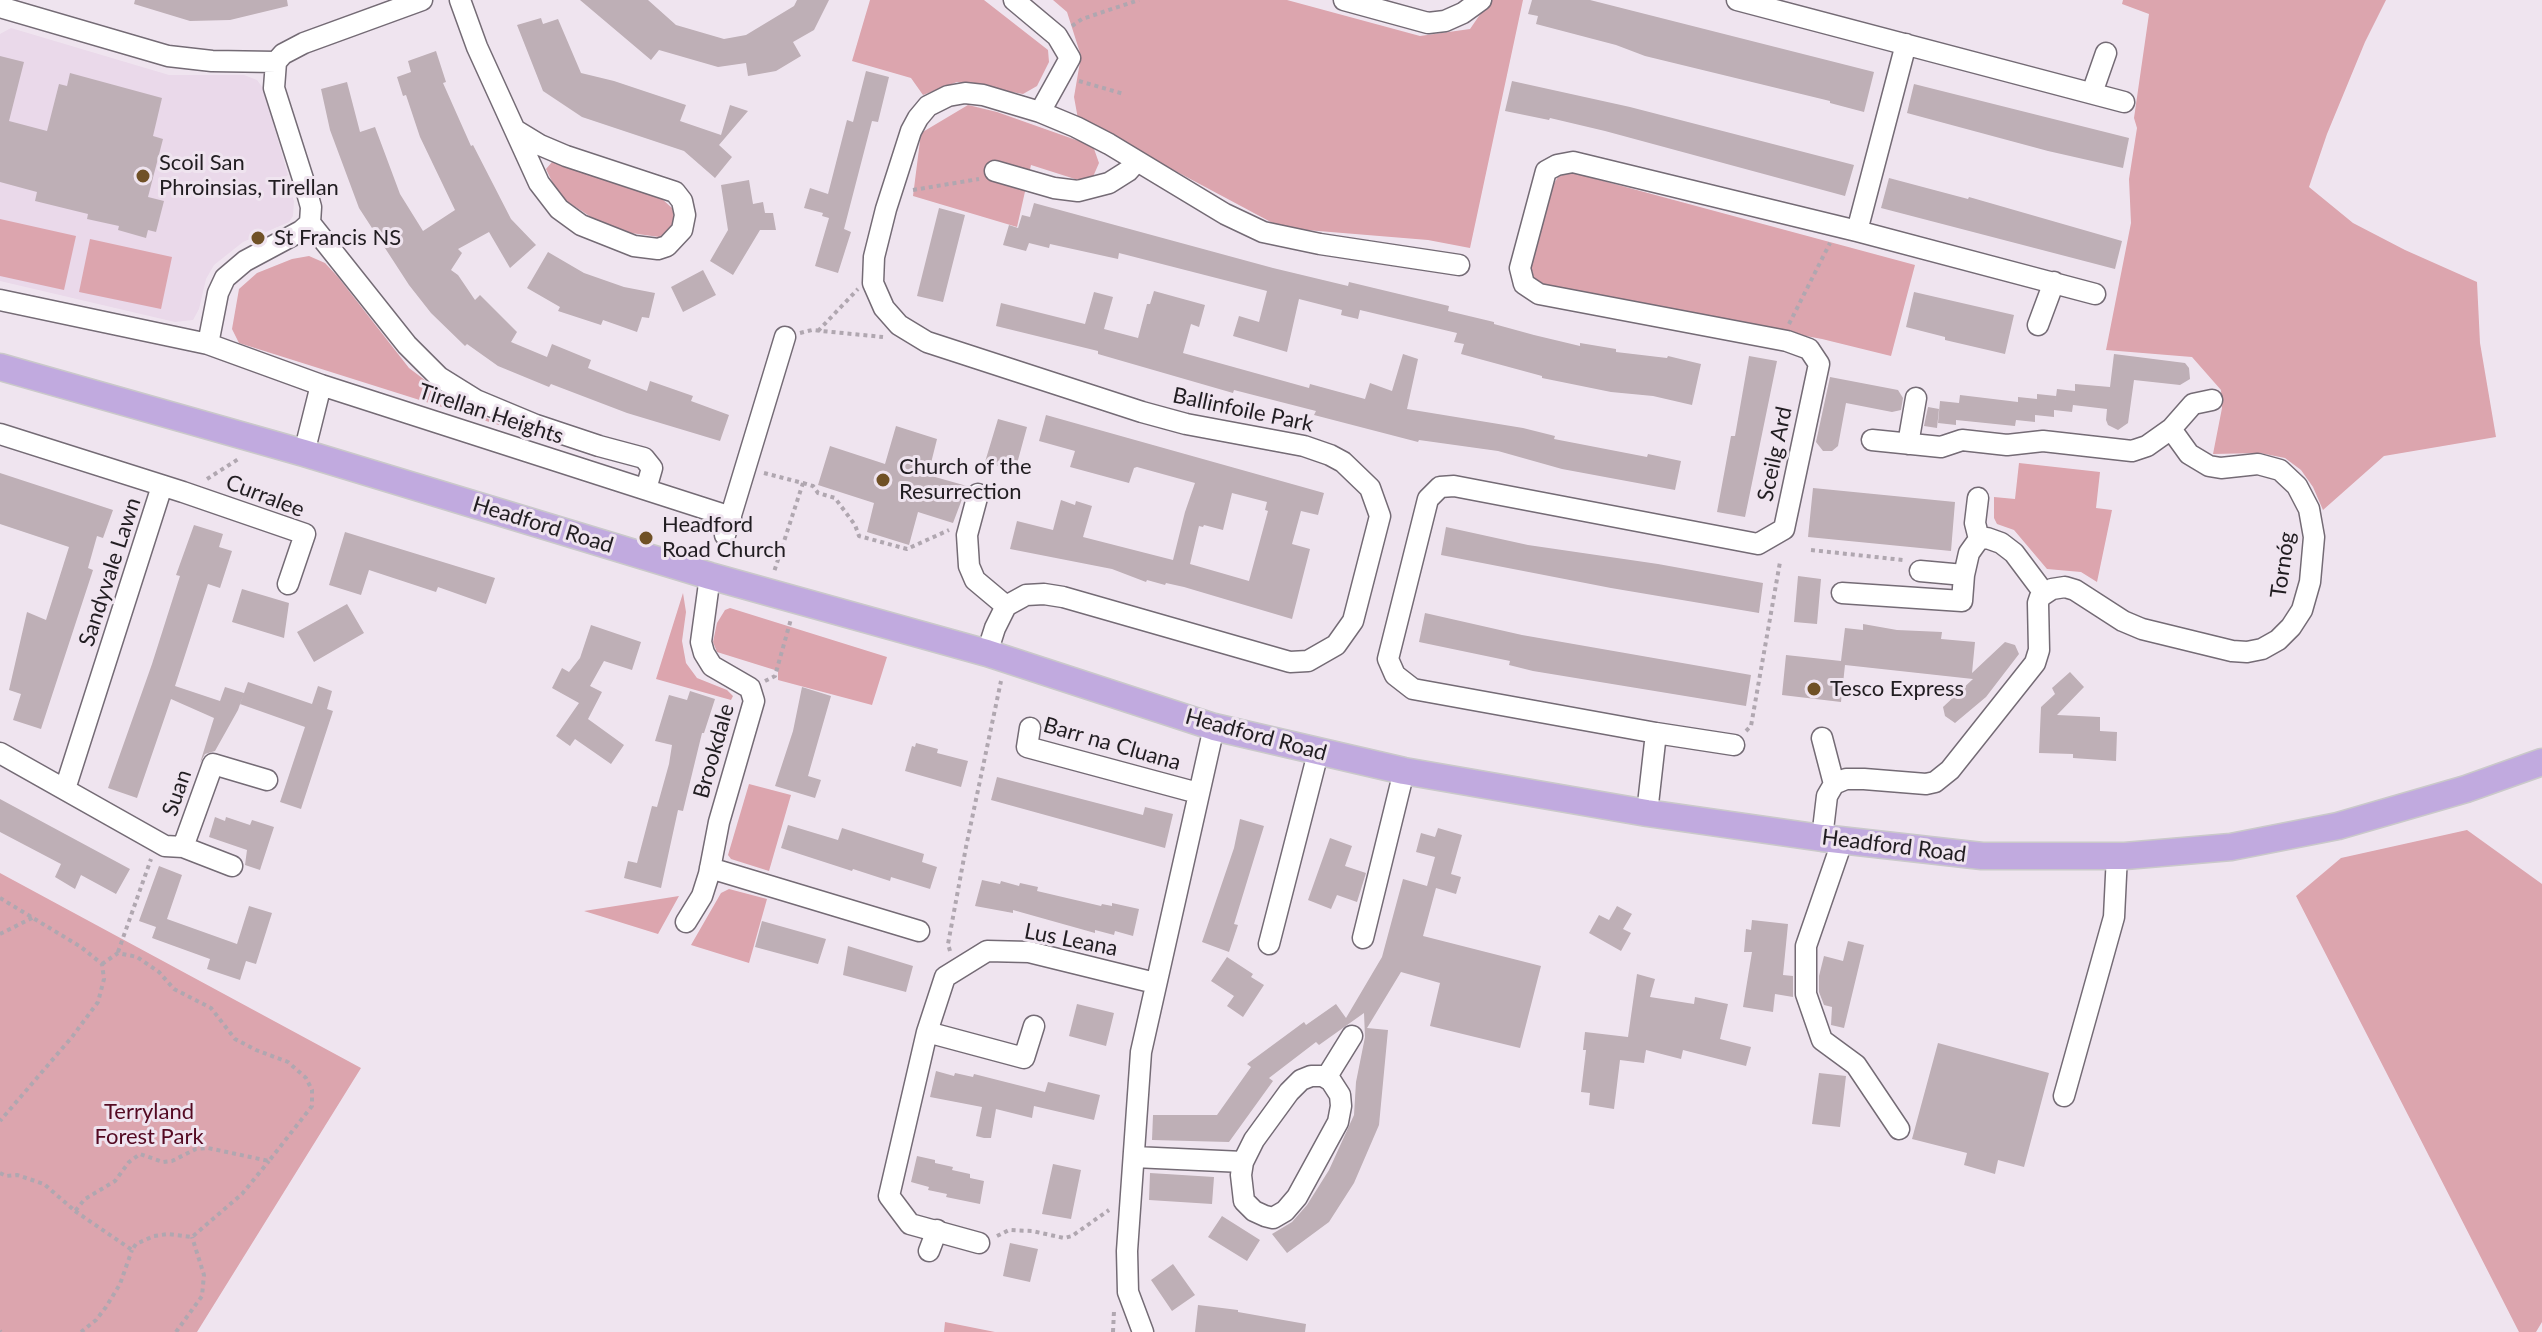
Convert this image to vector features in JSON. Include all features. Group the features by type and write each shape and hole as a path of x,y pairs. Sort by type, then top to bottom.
{"main road":[{"name":"Headford Road","path":"0,367 997,657 1214,727 1404,771 1647,813 1982,856 2117,855 2231,847 2338,826 2466,789 2542,762"}],"street":[{"path":"460,0 477,47 539,183 559,209 581,225 614,240 658,249 667,246 682,230 685,215 682,201 675,192 566,156 517,131"},
{"path":"1014,0 1057,36 1070,58 1040,112"},
{"path":"1344,0 1428,23 1445,21 1481,0"},
{"path":"1737,0 2124,102"},
{"path":"208,344 218,293 225,278 245,261 310,223 311,207 276,100 273,77 276,62 283,54 302,44 413,1"},
{"path":"0,7 168,56 212,61 276,62"},
{"path":"1848,229 1906,44"},
{"path":"2092,93 2106,53"},
{"path":"873,283 874,257 911,131 928,106 948,96 965,93 983,95 1040,112 1098,138 1225,214 1263,232 1459,265"},
{"path":"995,171 1054,188 1078,191 1109,183 1136,162"},
{"name":"Sceilg Ard","path":"1734,745 1413,689 1395,675 1388,659 1428,499 1440,487 1454,486 1758,544 1784,529 1819,364 1809,349 1787,341 1539,294 1531,289 1524,284 1520,268 1546,171 1573,162 1848,229 2095,294"},
{"name":"Tirellan Heights","path":"310,223 407,345 439,377 476,400 536,425 644,458 652,468 646,489"},
{"path":"2038,325 2054,282"},
{"name":"Ballinfoile Park","path":"873,283 884,308 899,325 927,342 1142,412 1186,424 1304,446 1330,455 1355,471 1370,488 1380,516 1353,621 1336,645 1308,661 1290,662 1245,651 1063,597 1035,593 1015,599 1006,606"},
{"name":"Tirellan Heights","path":"0,300 208,344 321,385 646,489 728,526 746,468"},
{"path":"746,468 785,337"},
{"path":"304,453 321,385"},
{"path":"1908,444 1916,398"},
{"path":"1872,440 1941,447 1962,440 2007,445 2043,441 2132,451 2147,446 2171,429 2193,404 2212,400"},
{"name":"Tornóg","path":"2044,593 2058,587 2075,590 2123,621 2142,629 2232,651 2262,649 2278,640 2291,627 2302,610 2310,582 2314,547 2313,522 2304,497 2290,476 2268,465 2221,468 2197,461 2171,429"},
{"name":"Sandyvale Lawn","path":"0,434 162,486 65,789"},
{"name":"Curralee","path":"162,486 305,534 288,584"},
{"path":"978,494 967,535 969,566 975,580 1006,606 995,628 997,657"},
{"path":"1842,593 1962,601 1969,553 1979,539 1975,523 1978,498"},
{"path":"1899,1129 1856,1065 1822,1040 1806,994 1806,946 1833,838 1827,796 1834,784 1846,779 1935,782 1950,770 2035,663 2039,650 2038,603 2044,593 2008,548 1994,539 1979,539"},
{"path":"1920,571 1964,575"},
{"name":"Brookdale","path":"686,922 702,896 719,822 754,701 750,688 712,666 704,653 701,642 710,576"},
{"path":"1143,1332 1128,1292 1127,1251 1141,1052 1214,727"},
{"name":"Barr na Cluana","path":"1030,728 1027,747 1198,793"},
{"path":"1647,813 1656,733"},
{"path":"1822,738 1834,784"},
{"path":"0,753 159,842"},
{"path":"1269,944 1318,753"},
{"name":"Suan","path":"183,847 213,764 267,780"},
{"path":"1363,938 1404,771"},
{"name":"Suan","path":"159,842 165,846 183,847 232,866"},
{"path":"2064,1096 2114,917 2117,855"},
{"path":"710,868 919,931"},
{"name":"Lus Leana","path":"945,977 987,951 1029,952 1155,983"},
{"path":"945,977 927,1032 889,1196 910,1224 979,1243"},
{"path":"927,1032 1024,1058 1034,1026"},
{"path":"1326,1078 1352,1036"},
{"path":"1311,1076 1331,1081 1340,1095 1338,1122 1297,1197 1285,1211 1273,1218 1254,1211 1244,1201 1243,1162 1254,1140 1301,1080 1311,1076"},
{"path":"1134,1157 1243,1162"},
{"path":"929,1251 937,1230"}],"path":[{"path":"1057,36 1082,19 1139,0"},
{"path":"1061,76 1124,94"},
{"path":"891,193 978,180 995,171"},
{"path":"1787,341 1788,326 1848,229"},
{"path":"818,331 854,292 873,283"},
{"path":"785,337 812,330 885,337 892,336 899,325"},
{"path":"183,492 249,453"},
{"path":"746,468 813,486 818,493 835,498 855,525 859,536 907,549 947,529 967,535"},
{"path":"774,573 803,483"},
{"path":"1811,550 1920,562 1920,571"},
{"path":"1734,745 1751,726 1780,562"},
{"path":"750,688 775,676 791,616"},
{"path":"945,977 997,657"},
{"path":"102,964 118,953 159,842"},
{"path":"0,898 35,917 102,964 104,979 98,1002 0,1121"},
{"path":"0,934 35,917"},
{"path":"81,1332 106,1307 120,1284 136,1244 168,1234 192,1237 242,1194 312,1106 312,1090 306,1078 288,1062 235,1039 211,1008 174,989 159,972 137,957 118,953"},
{"path":"75,1211 85,1199 115,1181 129,1162 140,1154 163,1162 196,1149 208,1148 269,1161"},
{"path":"1,1174 17,1175 44,1184 75,1211 132,1250"},
{"path":"979,1243 992,1240 1009,1230 1064,1238 1072,1236 1107,1213 1119,1196 1132,1199"},
{"path":"176,1332 202,1296 204,1275 192,1237"}],"shaded area":[{"name":"Scoil San Phroinsias, Tirellan","path":"11,28 169,75 244,75 257,80 263,88 288,175 285,177 294,201 293,216 289,222 243,242 214,265 206,279 193,320 175,322 0,281 0,34"}],"green space":[{"path":"870,0 984,0 1048,50 1049,62 1037,86 1023,94 957,82 923,95 911,78 852,61"},
{"path":"1053,0 1287,0 1420,36 1470,29 1490,0 1523,0 1470,248 1428,240 1282,228 1078,119 1074,97 1081,56 1067,12"},
{"path":"2123,0 2386,0 2327,134 2309,187 2353,223 2477,282 2480,343 2496,437 2384,456 2323,510 2301,470 2285,458 2260,453 2213,454 2222,408 2221,390 2192,357 2106,350 2131,223 2129,179 2137,128 2134,118 2149,14 2122,4"},
{"path":"968,105 1093,146 1099,163 1092,179 1075,179 1031,165 1017,227 913,196 921,133"},
{"path":"552,162 661,198 672,208 675,222 670,231 659,237 631,233 597,221 559,196 546,169"},
{"path":"1570,172 1915,265 1891,356 1822,339 1544,287 1534,279 1531,266 1551,188 1558,177"},
{"path":"0,219 76,236 64,290 0,276"},
{"path":"90,239 172,257 161,309 79,292"},
{"path":"309,256 325,263 338,277 409,368 451,400 502,426 239,343 232,329 239,289 257,273 292,259"},
{"path":"2019,463 2100,472 2096,508 2112,510 2097,582 2081,572 2047,569 2014,530 1997,524 1994,497 2015,499"},
{"path":"683,593 686,612 682,641 686,663 697,678 727,690 733,696 731,700 656,679"},
{"path":"730,608 887,657 872,705 778,680 778,671 717,652 713,642 717,623 725,610"},
{"path":"749,784 791,795 769,871 731,859 728,855"},
{"path":"2467,830 2542,884 2542,1322 2536,1332 2519,1332 2296,896 2341,858"},
{"name":"Terryland Forest Park","path":"0,873 361,1068 197,1332 0,1332"},
{"path":"729,889 767,899 749,963 691,945 721,893"},
{"path":"679,896 658,934 584,911"},
{"path":"945,1322 995,1332 944,1332"}],"building":[{"path":"135,0 287,0 288,6 230,20 190,21 134,4"},
{"path":"580,0 648,0 676,25 724,39 746,35 794,6 797,0 829,0 814,30 793,42 801,56 776,71 748,76 746,63 718,67 659,50 651,60"},
{"path":"1532,0 1590,0 1874,72 1864,112 1645,56 1536,24 1538,16 1528,14"},
{"path":"541,18 543,24 558,19 581,73 686,105 680,121 721,135 730,105 748,111 719,145 732,157 715,178 684,151 582,117 543,91 517,25"},
{"path":"436,51 446,82 443,83 471,146 511,219 536,245 510,268 489,232 458,249 462,253 451,270 475,300 480,295 517,332 511,342 547,357 552,344 591,360 588,368 647,391 650,381 693,396 691,401 729,415 720,441 627,413 551,384 549,387 498,366 467,344 465,346 431,313 409,285 359,208 330,130 321,89 347,82 360,132 375,127 400,194 423,231 455,210 420,137 397,77 411,72 408,61"},
{"path":"0,56 24,62 9,121 47,131 59,84 67,86 70,73 162,98 153,136 163,139 148,197 164,201 156,232 148,230 146,238 118,230 119,226 87,219 88,214 35,201 37,192 0,182"},
{"path":"866,71 889,77 878,122 872,121 844,229 851,232 838,273 815,266 829,218 822,216 823,213 804,208 810,188 828,194 847,120 853,122"},
{"path":"1512,81 1630,107 1854,165 1845,196 1605,131 1505,111"},
{"path":"1914,84 2129,138 2123,168 1907,113"},
{"path":"1889,178 1969,197 2122,241 2115,269 1881,208"},
{"path":"749,180 753,204 763,202 765,213 773,213 776,230 760,230 733,275 710,261 728,230 721,185"},
{"path":"1034,203 1273,268 1449,306 1448,311 1534,335 1580,346 1580,343 1616,349 1616,352 1668,356 1701,364 1692,405 1542,378 1461,354 1464,344 1454,342 1457,333 1360,310 1358,319 1341,315 1342,310 1299,299 1287,352 1233,336 1239,316 1259,322 1267,291 1119,253 1118,259 1050,244 1049,248 1029,243 1026,251 1003,245 1009,225 1018,228 1022,215 1030,217"},
{"path":"939,208 965,215 943,302 917,296"},
{"path":"548,252 584,273 624,287 655,293 649,318 642,317 637,332 603,320 601,325 558,311 560,307 527,288"},
{"path":"703,270 716,295 683,312 671,287"},
{"path":"1154,291 1205,305 1199,327 1191,324 1183,353 1309,388 1310,384 1365,399 1370,383 1392,391 1403,354 1418,359 1407,409 1523,428 1555,436 1554,439 1681,461 1675,490 1562,469 1498,451 1418,442 1314,415 1316,411 1234,390 1233,393 1098,354 1098,351 996,326 1001,303 1085,324 1094,292 1113,297 1104,329 1138,338 1147,304 1150,304"},
{"path":"1914,292 2014,315 2005,354 1906,327"},
{"path":"2114,354 2185,363 2190,379 2180,385 2134,380 2128,423 2118,430 2108,425 2107,409 2073,405 2072,412 2054,410 2054,417 2035,415 2035,422 2016,420 2015,426 1956,420 1956,425 1938,423 1940,401 1959,403 1960,395 2018,402 2018,397 2037,399 2037,394 2056,396 2055,404 2057,389 2075,391 2075,384 2110,387"},
{"path":"1749,356 1777,361 1745,517 1717,512"},
{"path":"1830,377 1898,390 1903,398 1901,410 1892,412 1846,403 1838,446 1832,451 1823,451 1816,442"},
{"path":"1928,407 1939,409 1937,428 1924,426"},
{"path":"1046,415 1324,493 1318,515 1301,511 1292,544 1310,549 1292,619 1184,587 1146,582 1112,569 1010,549 1017,521 1053,530 1061,500 1075,505 1076,501 1092,506 1083,537 1173,560 1195,483 1137,467 1129,483 1070,467 1075,451 1039,441","holes":["1232,493 1267,502 1265,510 1268,511 1249,581 1190,564 1199,526 1223,530"]},
{"path":"998,419 1027,427 1015,471 985,462"},
{"name":"Church of the Resurrection","path":"896,426 937,439 928,475 967,486 953,523 918,512 909,545 867,532 874,503 818,485 830,446 885,464"},
{"path":"0,473 113,510 103,538 97,536 88,568 93,570 41,729 13,720 21,694 9,690 27,612 46,620 69,547 0,524"},
{"path":"1813,488 1955,502 1951,551 1808,537"},
{"path":"194,525 223,534 219,547 232,551 220,588 208,584 175,686 220,701 225,687 244,693 215,751 205,754 200,763 214,718 171,699 137,798 108,788 152,664 180,576 176,575"},
{"path":"1446,527 1528,545 1763,583 1759,613 1441,555"},
{"path":"345,532 495,578 486,604 438,587 436,592 369,570 361,595 329,585"},
{"path":"1798,576 1821,579 1817,624 1794,622"},
{"path":"242,589 289,603 284,638 232,622"},
{"path":"347,604 364,633 314,662 297,632"},
{"path":"1425,613 1522,635 1751,675 1746,706 1533,671 1509,665 1510,661 1419,642"},
{"path":"1863,624 1897,630 1942,632 1941,639 1975,642 1972,673 2005,642 2015,645 2019,654 1986,697 1955,723 1945,716 1943,707 1973,679 1845,665 1841,702 1782,695 1786,655 1841,661 1845,628 1863,630"},
{"path":"591,625 641,642 632,670 604,661 590,686 602,692 588,719 624,745 611,764 575,739 570,746 556,736 579,703 552,688 562,668 569,672 580,658"},
{"path":"2070,672 2084,687 2057,715 2100,717 2100,731 2117,732 2116,761 2073,758 2073,754 2039,753 2041,707 2055,694 2052,688"},
{"path":"248,682 312,704 318,686 332,691 327,709 333,711 301,809 280,802 305,727 240,704"},
{"path":"802,687 831,696 808,776 821,780 815,798 775,786 793,731"},
{"path":"690,691 715,699 702,733 683,811 678,810 661,888 624,878 628,861 637,863 652,806 657,807 669,764 672,745 655,741 669,695 687,700"},
{"path":"916,743 938,749 937,753 968,761 961,787 905,771 912,746 915,747"},
{"path":"997,777 1143,815 1145,807 1173,814 1165,848 991,800"},
{"path":"0,799 130,869 116,894 81,875 75,889 55,877 61,864 0,832"},
{"path":"215,817 225,821 226,817 250,825 252,820 274,827 260,870 245,865 247,850 209,837"},
{"path":"1240,819 1264,826 1234,924 1238,925 1229,952 1202,942 1234,848"},
{"path":"788,825 838,840 842,828 924,854 922,862 937,867 930,889 891,877 890,881 852,871 781,848"},
{"path":"1438,828 1462,835 1451,874 1461,877 1456,894 1436,888 1423,936 1541,966 1520,1048 1430,1026 1440,983 1401,972 1367,1028 1388,1030 1379,1125 1354,1183 1329,1222 1287,1253 1272,1234 1292,1222 1307,1205 1329,1170 1354,1115 1356,1082 1365,1037 1364,1013 1319,1045 1316,1042 1269,1078 1273,1081 1229,1142 1152,1140 1153,1115 1217,1115 1251,1067 1247,1064 1304,1022 1306,1025 1336,1004 1346,1018 1382,957 1403,879 1427,886 1435,857 1416,852 1421,833 1435,837"},
{"path":"1330,838 1352,846 1345,866 1366,873 1357,902 1337,895 1331,909 1308,900"},
{"path":"159,866 182,875 167,919 237,944 249,906 272,913 256,964 246,961 240,980 207,969 210,959 152,938 156,927 139,921"},
{"path":"982,880 1019,886 1020,883 1038,887 1037,891 1101,906 1112,906 1112,903 1139,909 1133,936 1115,931 1114,935 1095,930 1095,933 1013,910 1013,913 975,906"},
{"path":"1617,906 1632,914 1623,929 1631,933 1621,951 1589,933 1599,915 1609,920"},
{"path":"1752,920 1788,924 1783,975 1793,976 1793,997 1775,994 1773,1012 1743,1007 1752,952 1744,952 1746,929 1751,930"},
{"path":"762,921 826,939 818,964 755,947"},
{"path":"1848,941 1864,945 1844,1028 1831,1025 1832,1007 1824,1005 1819,992 1819,976 1824,956 1843,961"},
{"path":"848,946 913,966 906,992 843,975"},
{"path":"1227,957 1264,985 1243,1017 1227,1006 1234,996 1211,981"},
{"path":"1637,974 1655,979 1650,997 1694,1004 1695,997 1728,1004 1720,1039 1751,1047 1746,1066 1683,1050 1681,1059 1646,1050 1644,1063 1620,1060 1614,1109 1589,1105 1590,1093 1581,1092 1585,1032 1628,1037"},
{"path":"1077,1004 1114,1013 1106,1046 1069,1036"},
{"path":"1938,1043 2049,1073 2024,1167 1998,1160 1995,1174 1964,1165 1967,1153 1912,1139"},
{"path":"936,1071 954,1076 955,1073 973,1077 974,1074 1045,1092 1048,1082 1100,1095 1094,1120 1034,1106 1032,1118 996,1109 991,1138 984,1138 976,1136 982,1107 930,1097"},
{"path":"1819,1073 1846,1076 1840,1127 1812,1124"},
{"path":"917,1156 935,1160 935,1163 953,1167 952,1170 970,1174 970,1178 984,1181 980,1204 946,1197 947,1194 911,1182"},
{"path":"1053,1164 1081,1170 1071,1219 1042,1214"},
{"path":"1150,1173 1214,1177 1212,1204 1149,1200"},
{"path":"1222,1216 1260,1240 1247,1261 1208,1237"},
{"path":"1010,1243 1038,1249 1030,1282 1003,1276"},
{"path":"1173,1264 1195,1295 1172,1311 1151,1280"},
{"path":"1198,1305 1306,1324 1305,1332 1195,1332"}],"place":[{"name":"Scoil San Phroinsias, Tirellan","path":"143,176"},
{"name":"St Francis NS","path":"258,238"},
{"name":"Church of the Resurrection","path":"883,480"},
{"name":"Headford Road Church","path":"646,538"},
{"name":"Tesco Express","path":"1814,689"}]}
